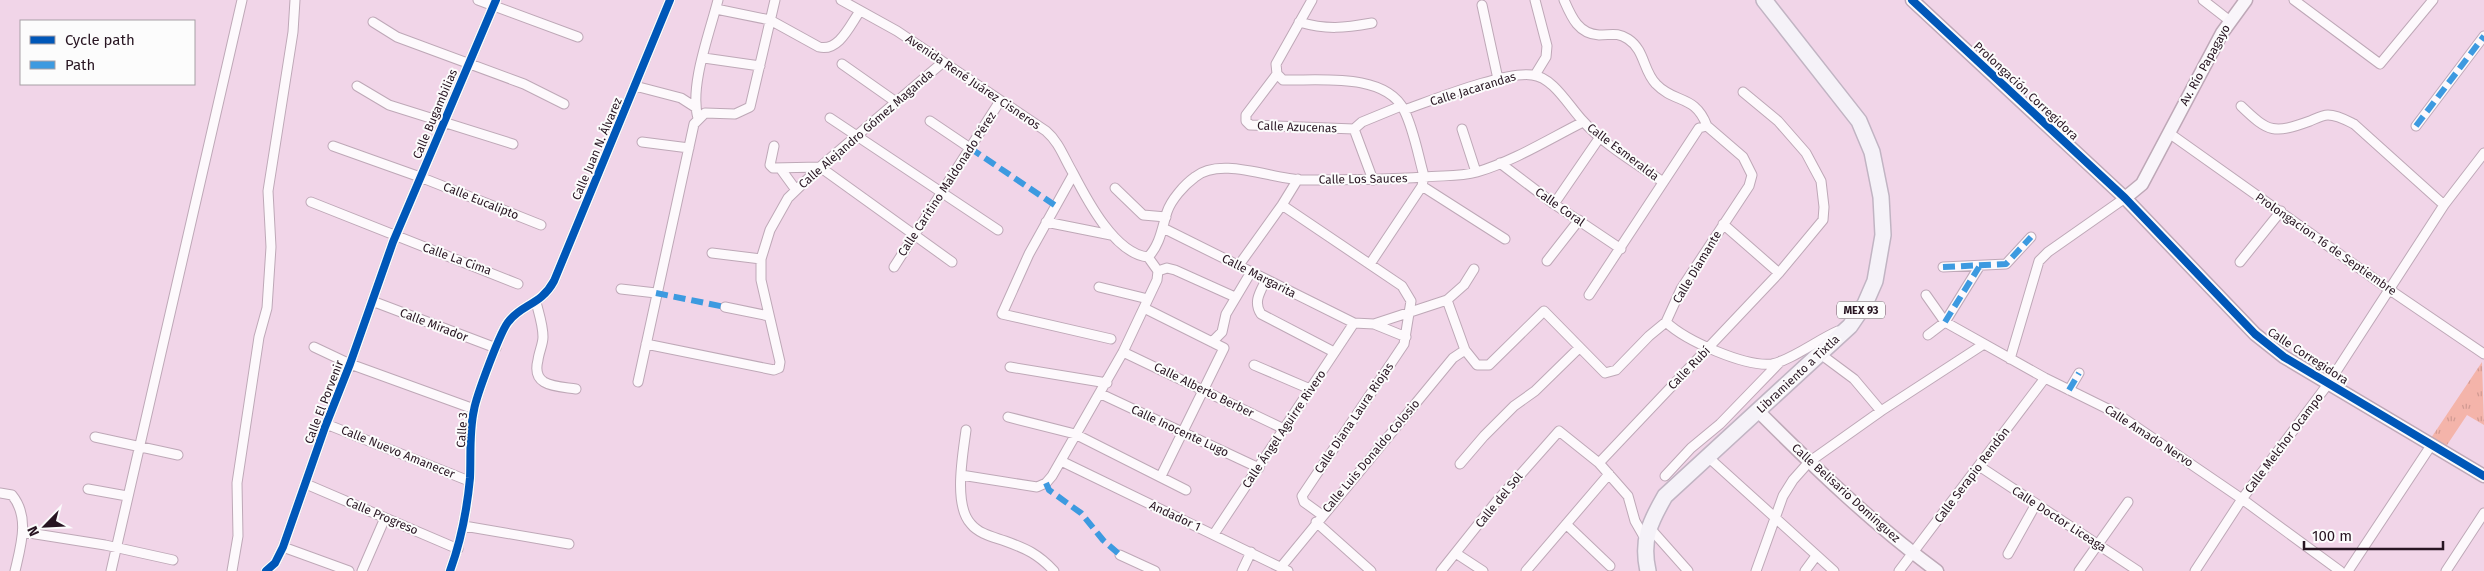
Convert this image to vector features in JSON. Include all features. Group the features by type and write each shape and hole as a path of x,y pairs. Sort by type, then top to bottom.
{"main road":[{"name":"Libramiento a Tixtla","path":"1648,571 1645,558 1648,526 1665,496 1850,326 1865,304 1875,281 1883,235 1881,197 1872,152 1858,121 1764,0"}],"street":[{"path":"111,571 242,0"},
{"path":"232,571 238,536 237,483 259,337 267,308 271,247 268,192 293,32 294,0"},
{"path":"478,0 495,3 578,37"},
{"name":"Calle Juan N. Álvarez","path":"536,302 548,292 554,281 670,0"},
{"path":"638,382 694,124 705,113 741,113 750,107 775,0"},
{"name":"Avenida René Juárez Cisneros","path":"841,0 897,31 1052,136 1073,174"},
{"path":"1282,205 1370,264 1422,186 1424,176 1403,108 1395,97 1369,83 1282,80 1277,74 1276,64 1312,0"},
{"path":"1534,75 1546,57 1547,46 1535,0"},
{"path":"1564,0 1574,22 1585,32 1598,35 1617,33 1631,41 1641,53 1656,85 1691,103 1702,112 1707,126 1698,128 1621,249 1589,295"},
{"name":"Prolongación Corregidora","path":"1912,0 2125,198"},
{"path":"2203,0 2230,21"},
{"name":"Av. Río Papagayo","path":"2125,198 2142,184 2230,21 2246,0"},
{"path":"2294,0 2380,64 2433,0"},
{"name":"Calle Bugambilias","path":"395,237 495,3"},
{"path":"698,118 695,107 704,58 717,5 770,20 819,47 827,49 836,46 860,11"},
{"path":"1482,5 1498,80"},
{"path":"373,22 397,37 524,84 564,104"},
{"path":"1299,22 1319,28 1336,29 1372,23"},
{"path":"2416,126 2484,36"},
{"path":"704,58 760,66"},
{"name":"Calle Alejandro Gómez Maganda","path":"646,344 774,370 779,368 780,362 761,280 762,258 770,230 788,198 796,190 820,167 942,63"},
{"path":"842,64 896,102"},
{"name":"Calle Azucenas","path":"1277,74 1246,115 1246,121 1250,125 1354,129 1373,180"},
{"name":"Calle Jacarandas","path":"1354,129 1362,122 1403,108 1522,74 1534,75 1547,80 1583,122"},
{"path":"357,86 390,105 513,144"},
{"path":"635,86 681,98 695,107"},
{"name":"Calle Rubí","path":"1599,462 1779,272 1823,220 1824,207 1821,181 1806,153 1794,137 1743,92"},
{"name":"Calle Caritino Maldonado Pérez","path":"894,267 1000,101"},
{"path":"2241,106 2257,121 2270,128 2284,130 2327,115 2340,117 2354,124 2377,142 2444,205"},
{"path":"830,118 998,230"},
{"path":"930,121 970,148"},
{"name":"Calle Esmeralda","path":"1583,122 1600,137 1663,182"},
{"name":"Calle Los Sauces","path":"1148,257 1155,250 1174,200 1195,176 1208,170 1224,168 1298,180 1373,180 1424,176 1456,176 1476,172 1500,163 1583,122"},
{"name":"Calle Diamante","path":"1666,322 1681,289 1749,186 1752,175 1742,157 1707,126"},
{"path":"1462,129 1476,172"},
{"name":"Prolongacion 16 de Septiembre","path":"2169,133 2390,290 2484,354"},
{"path":"1554,204 1600,137"},
{"path":"642,142 689,148"},
{"name":"Calle Eucalipto","path":"333,146 420,177 541,225"},
{"path":"774,146 770,165 773,168 820,167 952,262"},
{"name":"Calle Melchor Ocampo","path":"2195,571 2242,499 2328,384 2444,205 2484,153"},
{"name":"Calle Coral","path":"1500,163 1554,204 1621,249"},
{"path":"780,168 796,190"},
{"path":"961,475 1036,487 1046,483 1107,383 1157,280 1158,271 1148,257 1140,256 1111,235 1073,174 1029,254 1002,314 1111,339"},
{"path":"1239,265 1298,180"},
{"path":"1422,186 1505,239"},
{"path":"1115,188 1143,215 1166,217"},
{"path":"2010,359 2039,261 2048,252 2125,198"},
{"name":"Calle Corregidora","path":"2125,198 2255,334 2284,357 2484,476"},
{"name":"Calle La Cima","path":"311,202 395,237 503,276 518,284"},
{"path":"2240,262 2281,211"},
{"path":"1547,261 1578,220"},
{"path":"1046,222 1111,235"},
{"path":"1723,224 1779,272"},
{"name":"Calle Margarita","path":"1163,228 1354,323"},
{"name":"Calle El Porvenir","path":"266,571 275,563 283,547 395,237"},
{"path":"1943,267 2006,264 2031,237"},
{"path":"712,253 762,258"},
{"name":"Calle Diana Laura Riojas","path":"1370,264 1402,286 1408,293 1411,301 1408,311 1406,337 1302,496 1304,502 1371,571"},
{"path":"1928,335 1945,322 1979,266"},
{"path":"1158,271 1167,268 1175,270 1235,297"},
{"path":"1374,324 1408,311 1447,300 1464,285 1474,269"},
{"path":"1212,342 1222,332 1226,314 1251,272"},
{"path":"1266,280 1257,301 1257,308 1261,314 1334,352"},
{"path":"1100,287 1148,299"},
{"path":"621,289 656,293"},
{"path":"1926,295 1945,322"},
{"path":"1447,300 1466,350 1477,365 1489,366 1544,311 1605,373 1610,373 1666,322 1707,349 1761,364 1781,361"},
{"name":"Calle Mirador","path":"372,301 496,348"},
{"path":"536,302 543,338 536,367 540,380 547,384 576,389"},
{"name":"Calle 3","path":"450,571 464,526 470,481 474,409 508,321 536,302"},
{"path":"725,307 769,316"},
{"path":"1144,308 1224,348 1162,476"},
{"name":"Calle Amado Nervo","path":"1945,322 2045,378 2116,413 2242,499 2340,571"},
{"path":"1354,323 1374,324 1406,337"},
{"name":"Calle Ángel Aguirre Rivero","path":"1214,534 1354,323"},
{"path":"1665,476 1691,448 1720,424 1781,361 1813,343 1850,326"},
{"path":"1756,571 1788,488 1809,462 1881,411 1984,344"},
{"path":"314,346 350,364 474,409"},
{"path":"1460,464 1496,423 1514,406 1536,391 1579,348"},
{"name":"Calle Luis Donaldo Colosio","path":"1284,569 1319,518 1453,358 1466,350"},
{"name":"Calle Alberto Berber","path":"1123,352 1284,429"},
{"path":"1819,353 1854,379 1881,411"},
{"path":"1254,366 1310,389"},
{"path":"1010,367 1107,383"},
{"path":"2069,390 2079,373"},
{"name":"Calle Serapio Rendón","path":"1899,571 2045,378"},
{"name":"Calle Inocente Lugo","path":"1100,394 1259,468"},
{"name":"Calle Belisario Domínguez","path":"1758,411 1809,462 1913,553 1937,571"},
{"path":"1008,417 1075,434 1162,476 1186,490"},
{"name":"Calle Nuevo Amanecer","path":"326,424 470,481"},
{"path":"966,430 961,475 963,512 967,519 980,532 1034,552 1054,571"},
{"name":"Calle del Sol","path":"1442,571 1496,502 1559,431 1599,462"},
{"path":"95,437 178,455"},
{"path":"2348,571 2432,444"},
{"path":"1708,457 1834,571"},
{"name":"Andador 1","path":"1061,461 1284,569"},
{"path":"1599,462 1628,496 1635,521 1647,542"},
{"name":"Calle Doctor Liceaga","path":"1979,466 2138,571"},
{"path":"1526,571 1610,474"},
{"name":"Calle Progreso","path":"306,484 458,549"},
{"path":"88,489 127,496"},
{"path":"0,493 12,495 18,503 23,532 16,571"},
{"path":"2079,571 2128,502"},
{"path":"2008,554 2036,504"},
{"path":"2446,571 2484,514"},
{"path":"362,571 385,518"},
{"path":"1566,524 1610,566"},
{"path":"464,526 569,544"},
{"path":"1648,526 1688,571"},
{"path":"23,532 117,548 173,560"},
{"path":"283,547 349,571"},
{"path":"1242,571 1251,552"},
{"path":"1457,554 1483,571"},
{"path":"1120,555 1155,571"},
{"path":"1805,571 1816,556"}],"green space":[{"path":"2482,362 2484,425 2467,415 2445,448 2431,438"}],"marked path":[{"path":"2416,126 2484,36"},
{"path":"970,148 1056,206"},
{"path":"1943,267 2006,264 2031,237"},
{"path":"1945,322 1979,267"},
{"path":"656,293 725,307"},
{"path":"2069,390 2079,373"},
{"path":"1046,483 1049,490 1081,513 1103,540 1120,555"}],"cycle path":[{"path":"266,571 275,563 283,547 393,242 496,0"},
{"path":"450,571 463,525 467,502 470,478 472,418 489,364 500,336 509,321 514,315 543,295 554,281 670,0"},
{"path":"1912,0 2125,198 2255,334 2284,357 2484,476"}]}
